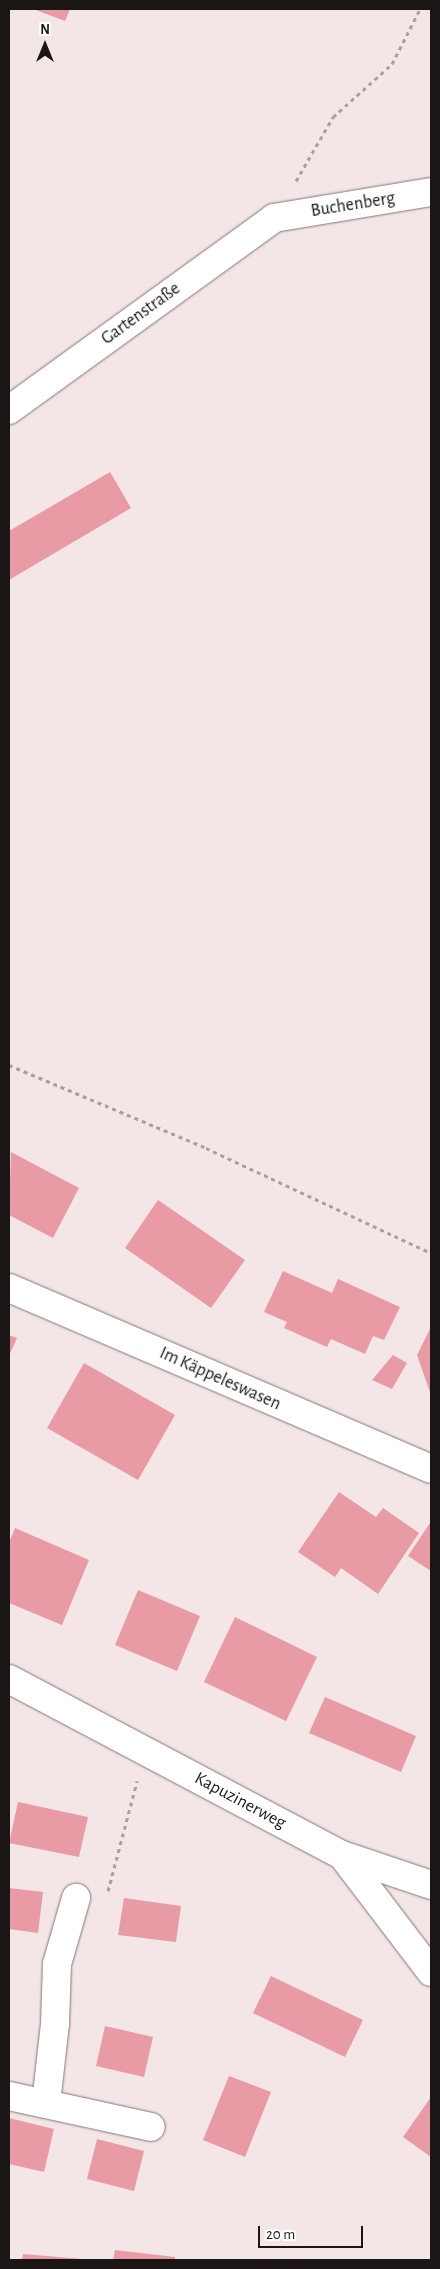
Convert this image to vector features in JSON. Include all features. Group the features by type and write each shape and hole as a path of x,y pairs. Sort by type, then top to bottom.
{"street":[{"name":"Buchenberg","path":"274,218 431,192"},
{"name":"Gartenstraße","path":"9,410 274,218"},
{"name":"Im Käppeleswasen","path":"9,1288 431,1469"},
{"name":"Kapuzinerweg","path":"9,1679 342,1855 431,1972"},
{"path":"342,1855 431,1885"},
{"path":"46,2103 55,2024 57,1964 76,1898"},
{"path":"9,2096 151,2127"}],"path":[{"path":"274,218 333,117 392,64 420,9"},
{"path":"9,1065 206,1148 431,1253"},
{"path":"76,1898 106,1899 130,1799"}],"building":[{"path":"33,9 70,9 65,21"},
{"path":"110,472 131,508 9,580 9,531"},
{"path":"11,1152 79,1188 53,1238 9,1215"},
{"path":"158,1200 245,1260 211,1308 125,1248"},
{"path":"283,1271 332,1293 338,1279 400,1307 384,1340 373,1336 365,1354 331,1339 327,1347 284,1328 287,1322 264,1312"},
{"path":"431,1327 431,1395 417,1355"},
{"path":"9,1335 17,1338 9,1356"},
{"path":"393,1355 407,1363 392,1389 372,1380"},
{"path":"84,1363 175,1415 138,1480 47,1428"},
{"path":"339,1492 376,1517 383,1508 419,1533 378,1594 341,1568 335,1577 298,1552"},
{"path":"431,1524 431,1571 408,1556"},
{"path":"15,1528 89,1560 62,1625 9,1603 9,1543"},
{"path":"138,1590 200,1616 177,1671 115,1645"},
{"path":"235,1617 317,1657 286,1721 204,1682"},
{"path":"325,1697 416,1736 401,1772 309,1733"},
{"path":"18,1802 88,1817 79,1857 9,1843"},
{"path":"9,1888 43,1892 38,1933 9,1929"},
{"path":"124,1898 181,1906 176,1942 118,1935"},
{"path":"271,1976 363,2020 345,2057 253,2013"},
{"path":"105,2026 153,2037 144,2077 96,2066"},
{"path":"229,2076 271,2092 245,2157 203,2140"},
{"path":"431,2097 431,2157 403,2137"},
{"path":"9,2118 54,2129 44,2172 9,2164"},
{"path":"97,2139 144,2151 134,2191 87,2179"},
{"path":"115,2250 175,2257 175,2260 113,2260"},
{"path":"23,2254 82,2259 82,2260 22,2260"}]}
